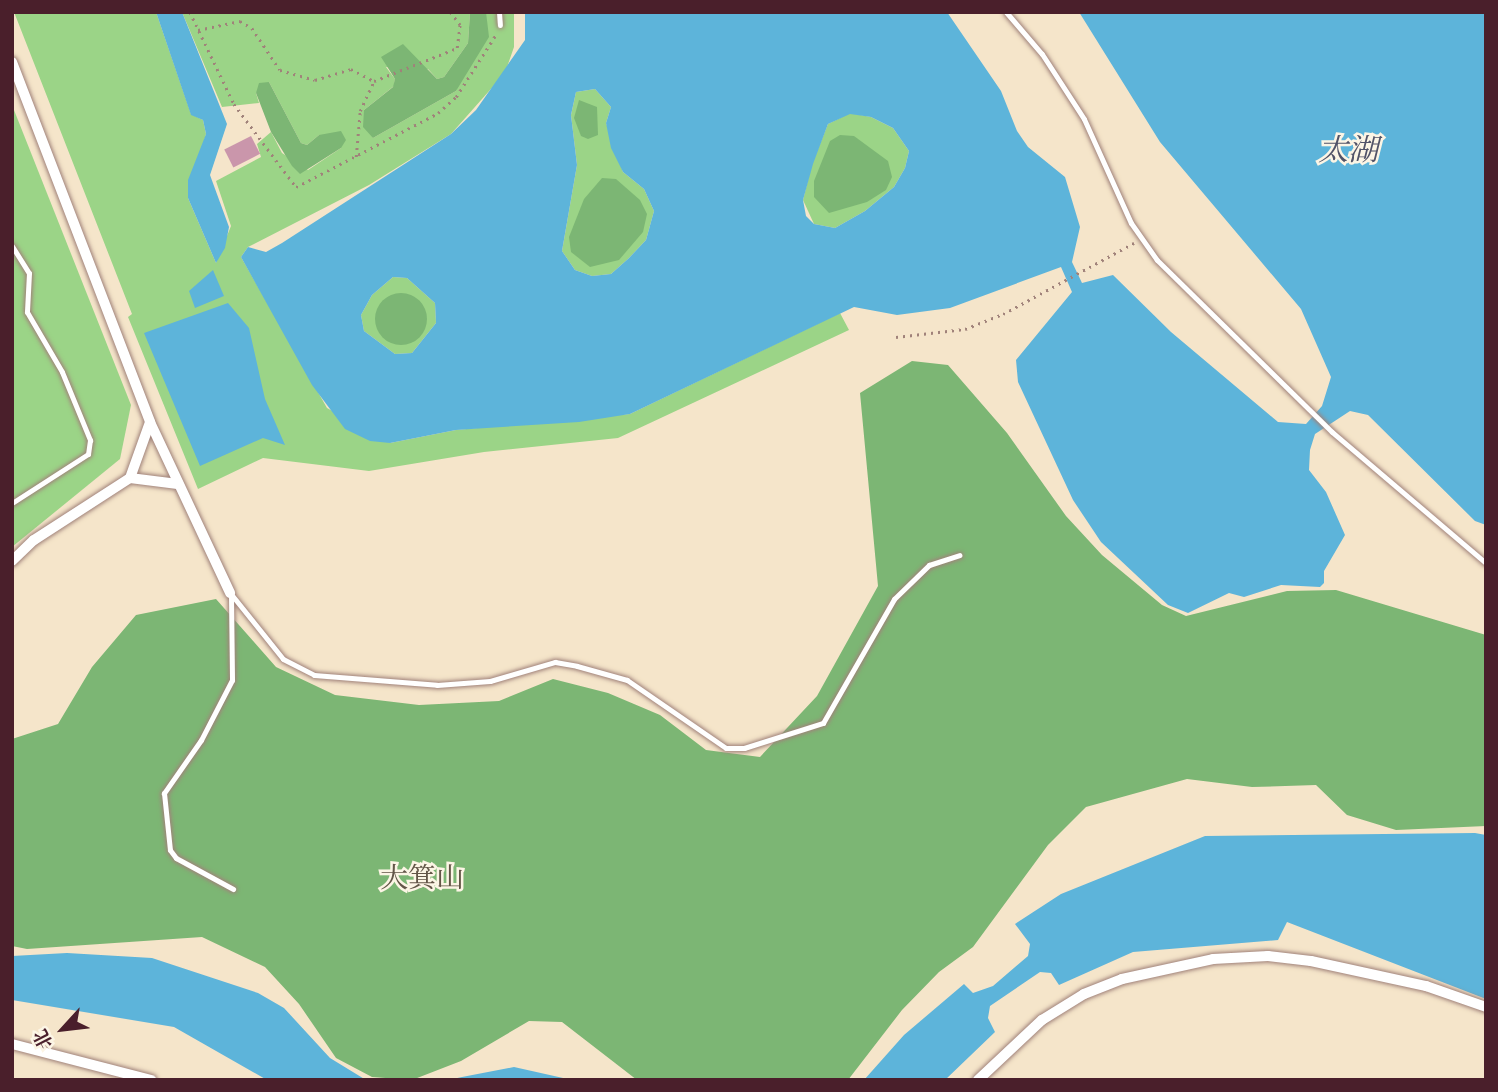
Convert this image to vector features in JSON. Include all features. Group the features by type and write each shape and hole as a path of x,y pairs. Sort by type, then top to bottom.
{"street":[{"path":"12,62 150,422 230,593"},
{"path":"12,561 34,540 130,478 150,422"},
{"path":"130,478 178,484"},
{"path":"978,1080 1042,1020 1084,994 1122,979 1213,959 1268,956 1311,961 1426,986 1486,1007"},
{"path":"12,1044 152,1080"}],"lane":[{"path":"499,12 500,25"},
{"path":"1006,12 1042,54 1084,119 1140,239 1178,283 1332,432 1486,563"},
{"path":"12,246 29,272 27,312 62,372 90,440 88,454 81,460 12,503"},
{"path":"230,593 283,659 314,675 437,685 490,681 555,662 627,680 726,748 744,748 823,723 894,599 929,565 959,555"},
{"path":"230,593 232,680 201,740 164,793 170,850 176,858 233,889"},
{"path":"106,1069 113,1080"}],"path":[{"path":"190,12 241,114 296,187 438,113 456,97 495,43 500,25"},
{"path":"356,157 360,111 374,81 457,48 460,25 450,12"},
{"path":"198,30 240,21 252,28 280,70 315,80 351,69 374,81"},
{"path":"897,337 965,329 1003,314 1103,264 1140,239"}],"green space":[{"path":"14,12 156,12 191,114 203,120 206,134 188,198 216,263 231,226 216,181 261,157 257,144 271,132 282,153 308,170 341,148 319,135 307,145 301,143 269,82 256,93 259,103 222,107 182,12 470,12 468,43 444,77 437,79 428,69 386,67 395,79 394,86 364,110 373,138 456,91 486,12 514,12 514,47 505,73 451,134 369,185 248,247 241,257 327,408 390,443 456,430 630,414 840,313 849,330 618,438 484,452 369,471 263,458 198,489 128,317 132,314"},
{"path":"470,12 486,12 489,37 456,91 373,138 363,127 364,110 393,87 395,79 381,57 403,44 437,79 444,77 468,43"},
{"path":"269,82 301,143 307,145 319,135 341,131 346,140 341,148 300,174 271,132 256,93 259,83"},
{"path":"595,89 611,107 606,123 623,172 644,189 654,211 646,240 629,258 611,274 592,276 575,270 562,251 577,165 571,115 576,92"},
{"path":"579,100 597,107 598,135 588,139 581,136 574,118"},
{"path":"12,105 131,405 120,459 12,547"},
{"path":"850,113 871,117 893,128 909,151 905,168 894,187 865,211 835,228 814,224 803,200 812,164 828,124"},
{"path":"840,135 854,136 888,161 892,177 886,190 867,202 829,213 814,197 814,181 830,141"},
{"path":"602,178 616,179 640,200 647,214 643,232 619,260 590,267 571,252 569,237 584,199"},
{"path":"393,277 407,278 435,303 436,323 412,353 395,354 364,331 361,315 372,295"},
{"path":"401,293 411,295 419,301 425,309 425,329 419,337 411,343 401,345 391,343 383,337 377,329 375,319 377,309 383,301 391,295"},
{"name":"大箕山","path":"912,361 948,365 1007,433 1066,516 1102,555 1162,605 1186,616 1287,591 1336,590 1486,635 1486,826 1396,830 1347,815 1316,785 1252,787 1187,779 1086,807 1048,845 973,947 939,972 902,1010 848,1080 637,1080 562,1022 529,1021 461,1061 412,1080 372,1077 336,1058 299,1004 265,967 202,937 27,949 12,946 12,739 58,724 92,667 136,615 216,599 276,667 335,695 419,705 499,701 553,679 608,693 660,715 706,750 760,757 817,696 878,586 860,393"}],"water":[{"path":"156,12 182,12 227,124 210,175 229,227 225,248 216,263 188,198 188,180 206,134 203,120 191,115"},
{"name":"太湖","path":"525,12 947,12 1001,91 1017,131 1028,147 1065,177 1080,227 1072,262 1082,283 1113,275 1171,332 1278,422 1306,424 1322,406 1331,377 1301,309 1160,142 1079,12 1486,12 1486,525 1475,521 1368,415 1350,411 1315,434 1310,450 1309,470 1326,492 1345,535 1324,571 1324,583 1320,587 1281,585 1244,597 1229,593 1188,613 1168,605 1101,542 1073,500 1018,382 1016,360 1072,292 1061,267 950,308 897,315 854,307 630,414 579,422 456,430 390,443 370,441 345,429 312,385 241,257 248,247 266,252 282,243 451,134 476,110 525,40","holes":["595,89 611,107 606,123 611,148 623,172 644,189 654,211 646,240 611,274 592,276 575,270 562,251 577,165 571,115 576,92","850,114 871,117 893,128 909,151 905,168 894,187 865,211 835,228 814,224 806,216 803,200 813,164 828,124","393,277 407,278 435,303 436,323 412,353 395,354 364,331 361,315 372,295"]},
{"path":"213,270 224,296 195,308 189,291"},
{"path":"228,303 249,328 265,399 285,445 263,438 200,466 144,333"},
{"path":"1486,835 1486,999 1287,922 1278,940 1133,952 1059,985 1051,973 1040,972 990,1006 988,1018 995,1032 945,1080 864,1080 904,1035 964,984 973,993 993,986 1028,956 1030,944 1015,924 1061,894 1205,836"},
{"path":"67,953 152,958 258,993 284,1008 330,1058 366,1080 267,1080 174,1027 12,1000 12,956"},
{"path":"514,1067 572,1080 448,1080 462,1077"}],"building":[{"path":"251,136 260,154 233,167 224,150"}]}
